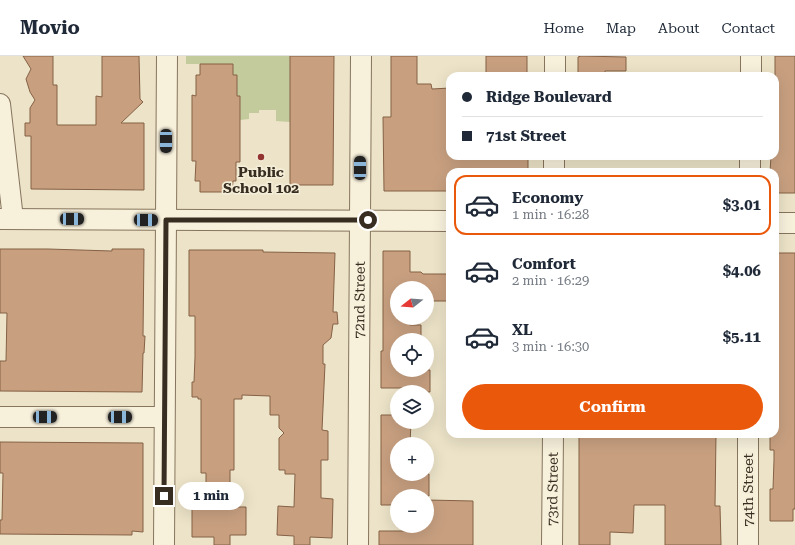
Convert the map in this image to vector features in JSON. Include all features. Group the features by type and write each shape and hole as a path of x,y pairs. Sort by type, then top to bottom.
{"street":[{"path":"164,545 167,56"},
{"name":"72nd Street","path":"358,545 361,56"},
{"path":"555,56 555,72"},
{"path":"751,56 751,72"},
{"path":"0,104 6,219 446,221"},
{"path":"779,223 795,223"},
{"path":"0,417 164,417"},
{"name":"73rd Street","path":"552,545 553,438"},
{"name":"74th Street","path":"748,438 748,545"}],"green space":[{"path":"186,56 290,56 290,122 276,121 276,110 259,110 259,113 249,113 249,119 240,120 240,96 237,96 237,75 233,75 233,64 186,64"}],"building":[{"path":"23,56 53,56 53,85 57,85 57,125 96,125 96,96 102,97 102,56 139,56 140,99 143,102 121,123 144,123 144,190 31,189 31,136 25,136 25,123 30,123 30,108 35,100 30,92 26,79 31,69"},
{"path":"290,56 334,56 333,185 290,185"},
{"path":"391,56 417,56 417,84 431,84 432,89 446,88 446,160 528,160 528,168 446,168 446,191 384,191 383,117 391,117"},
{"path":"486,56 527,56 527,72 486,72"},
{"path":"775,56 795,56 795,193 779,193 779,168 770,168 771,160 779,160 779,72 775,72"},
{"path":"578,57 626,57 626,71 578,72"},
{"path":"200,64 233,64 233,75 237,75 237,96 240,96 240,162 236,162 236,181 233,181 232,192 200,192 200,181 195,181 196,161 192,161 192,95 196,96 196,75 200,75"},
{"path":"0,249 112,251 112,249 144,249 143,336 145,336 142,392 0,391 0,361 6,361 7,313 0,313"},
{"path":"189,250 263,250 263,252 335,253 333,312 337,312 338,324 333,324 331,338 323,345 323,364 325,364 322,430 328,431 328,460 321,460 321,498 333,499 332,538 310,537 310,545 294,545 294,536 277,535 278,506 294,507 295,474 285,474 285,470 279,470 279,438 284,433 279,428 279,415 270,415 270,396 242,395 242,399 234,399 234,470 230,470 230,507 246,507 246,535 230,535 230,545 214,545 214,537 192,537 192,498 206,498 206,473 201,473 201,399 198,399 198,397 192,397 195,357 195,316 189,316"},
{"path":"383,251 410,251 410,272 421,272 423,274 446,274 446,301 434,301 434,281 390,281 390,325 421,325 421,333 390,333 390,377 430,377 430,385 390,385 390,388 381,388 381,351 383,351"},
{"path":"779,253 795,253 795,509 793,509 793,521 770,521 770,489 773,489 774,450 770,450 770,438 779,438"},
{"path":"381,415 390,415 390,429 411,429 410,437 390,437 390,481 429,481 429,489 390,489 390,505 381,505"},
{"path":"579,438 716,438 715,506 720,506 721,545 665,545 665,505 634,505 633,533 610,532 610,545 579,545"},
{"path":"0,442 143,443 143,532 132,531 132,535 0,534 0,520 2,520 3,473 0,473"},
{"path":"434,500 473,501 473,545 379,545 379,531 390,531 390,533 434,533"}],"place":[{"name":"Public School 102","path":"261,157"}],"route":[{"path":"164,496 166,220 368,220"}]}
